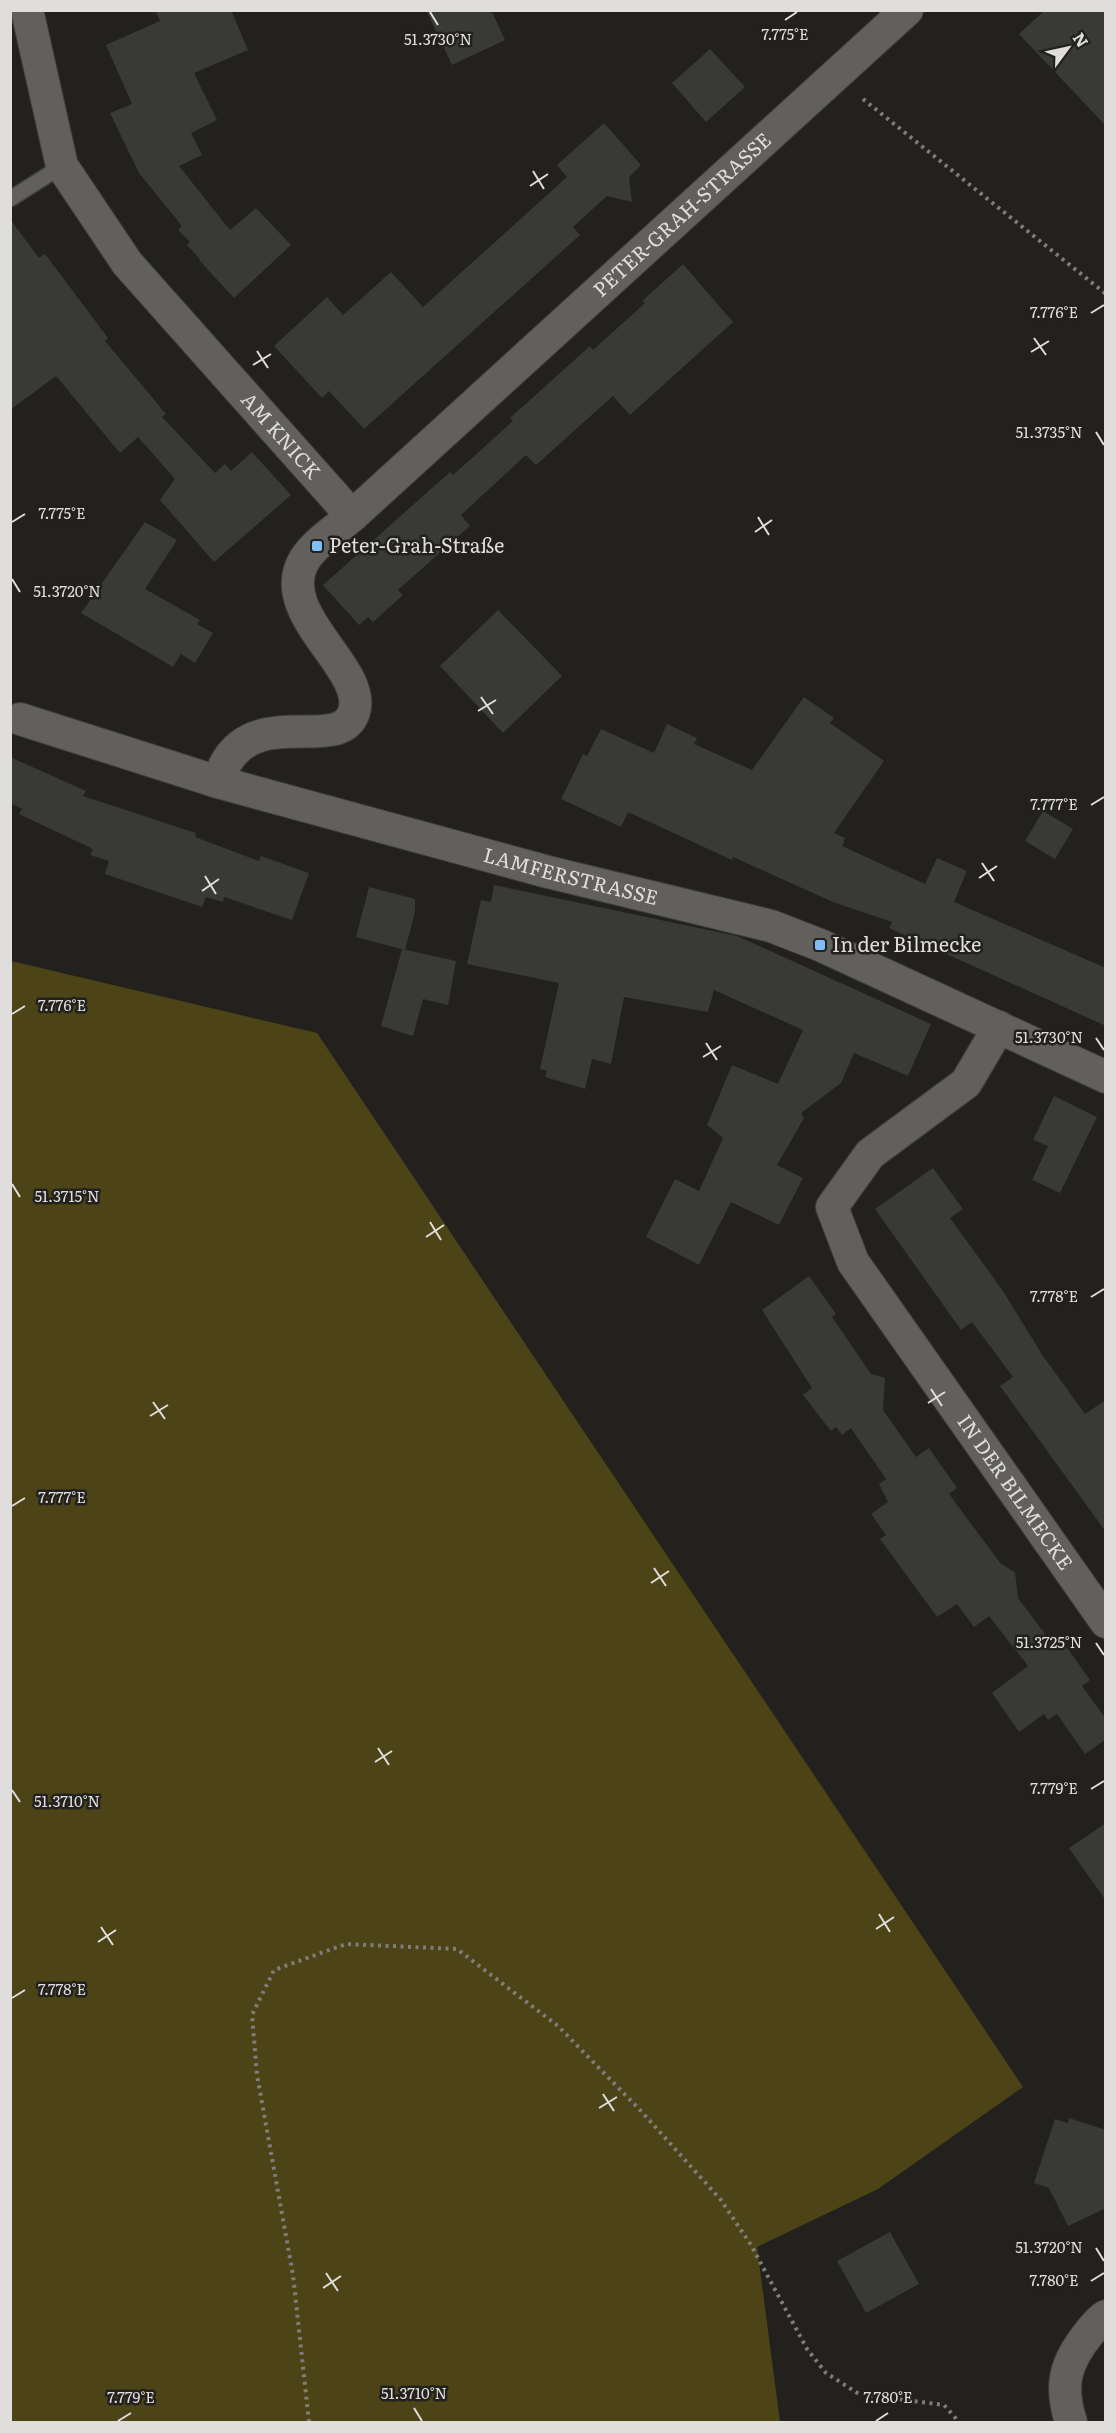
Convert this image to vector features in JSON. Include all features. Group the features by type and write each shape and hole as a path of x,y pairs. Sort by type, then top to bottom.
{"street":[{"name":"AM KNICK","path":"27,10 62,166 127,263 352,516"},
{"name":"PETER-GRAH-STRASSE","path":"352,516 907,10"},
{"path":"218,782 226,762 236,749 249,740 268,732 336,730 348,723 355,710 353,692 344,672 302,606 297,585 305,560 317,546 352,516"},
{"name":"LAMFERSTRASSE","path":"20,719 218,782 548,872 771,926 819,945 1106,1077"},
{"name":"IN DER BILMECKE","path":"999,1027 966,1083 870,1154 832,1206 853,1262 1106,1622"},
{"path":"1071,2422 1064,2402 1065,2374 1075,2351 1106,2316"}],"lane":[{"path":"10,199 62,166"}],"path":[{"path":"835,76 1106,294"},
{"path":"309,2422 293,2275 257,2074 252,2015 274,1970 346,1944 456,1949 558,2026 640,2110 721,2200 751,2245 807,2349 826,2373 859,2394 944,2405 959,2422"}],"shaded area":[{"path":"11,961 317,1033 1023,2087 878,2189 757,2247 780,2422 11,2422"}],"building":[{"path":"155,10 231,10 248,50 194,73 217,120 191,133 202,155 179,166 230,230 256,208 291,245 234,298 187,245 190,242 178,230 182,226 139,173 110,113 132,104 106,45 160,21"},
{"path":"426,10 491,10 505,40 452,65"},
{"path":"1045,10 1106,10 1106,126 1019,34"},
{"path":"710,49 745,87 706,122 672,83"},
{"path":"604,123 641,165 629,177 632,202 607,196 573,227 580,235 364,429 329,391 322,398 274,346 327,297 343,315 391,272 423,307 567,177 557,165"},
{"path":"10,219 39,258 45,254 108,338 105,341 166,414 162,417 215,473 225,464 231,471 252,452 291,495 214,562 160,500 175,479 138,437 120,453 56,376 10,410"},
{"path":"683,264 733,322 630,415 613,396 536,465 526,455 461,515 470,526 398,590 403,595 373,622 368,617 359,625 323,585 450,472 453,475 513,421 510,418 590,346 593,350 645,303 642,301"},
{"path":"145,522 177,540 145,589 200,620 197,624 213,633 195,663 181,654 173,667 81,613"},
{"path":"498,610 562,676 503,733 440,666"},
{"path":"804,697 834,718 830,723 884,761 834,833 845,838 842,846 925,884 937,858 967,871 954,902 1106,968 1106,1026 889,928 892,922 833,902 733,857 732,860 628,812 621,827 561,799 583,754 587,756 601,729 654,753 667,724 697,738 694,744 752,770"},
{"path":"10,757 86,791 83,796 196,833 195,837 259,861 261,856 309,873 292,920 224,897 223,902 206,897 202,907 105,874 109,861 90,855 93,849 19,814 22,809 10,803"},
{"path":"1043,811 1073,829 1055,859 1025,841"},
{"path":"494,885 737,936 931,1024 908,1076 854,1053 841,1083 801,1113 804,1118 777,1165 803,1178 779,1225 731,1202 699,1265 646,1237 675,1179 699,1191 723,1138 707,1125 732,1065 778,1084 803,1030 714,990 708,1012 624,997 611,1064 592,1059 585,1089 545,1077 547,1071 540,1069 559,983 467,964 481,900 491,902"},
{"path":"369,887 415,899 415,912 405,950 356,937"},
{"path":"402,949 456,961 448,1005 423,999 413,1036 381,1026"},
{"path":"1054,1096 1097,1117 1060,1193 1032,1180 1048,1146 1033,1140"},
{"path":"933,1168 963,1209 950,1218 1003,1291 1043,1356 1085,1414 1106,1400 1106,1532 1000,1386 1013,1377 972,1322 961,1330 875,1209"},
{"path":"809,1276 836,1314 832,1317 871,1374 885,1378 883,1410 916,1457 929,1448 957,1488 949,1494 1001,1564 1015,1572 1018,1598 1055,1647 1063,1642 1090,1680 1082,1686 1106,1719 1106,1739 1085,1754 1057,1714 1048,1720 1044,1714 1019,1732 992,1693 1028,1666 989,1616 974,1627 957,1604 937,1617 880,1539 886,1535 871,1514 888,1502 879,1484 886,1479 851,1428 842,1435 836,1427 831,1431 803,1395 812,1388 762,1310"},
{"path":"1106,1823 1106,1901 1069,1848"},
{"path":"1069,2118 1106,2130 1106,2208 1068,2226 1049,2188 1034,2183 1055,2119 1068,2123"},
{"path":"890,2232 919,2284 866,2313 837,2261"}],"place":[{"name":"Peter-Grah-Straße","path":"317,546"},
{"name":"In der Bilmecke","path":"820,945"}]}
